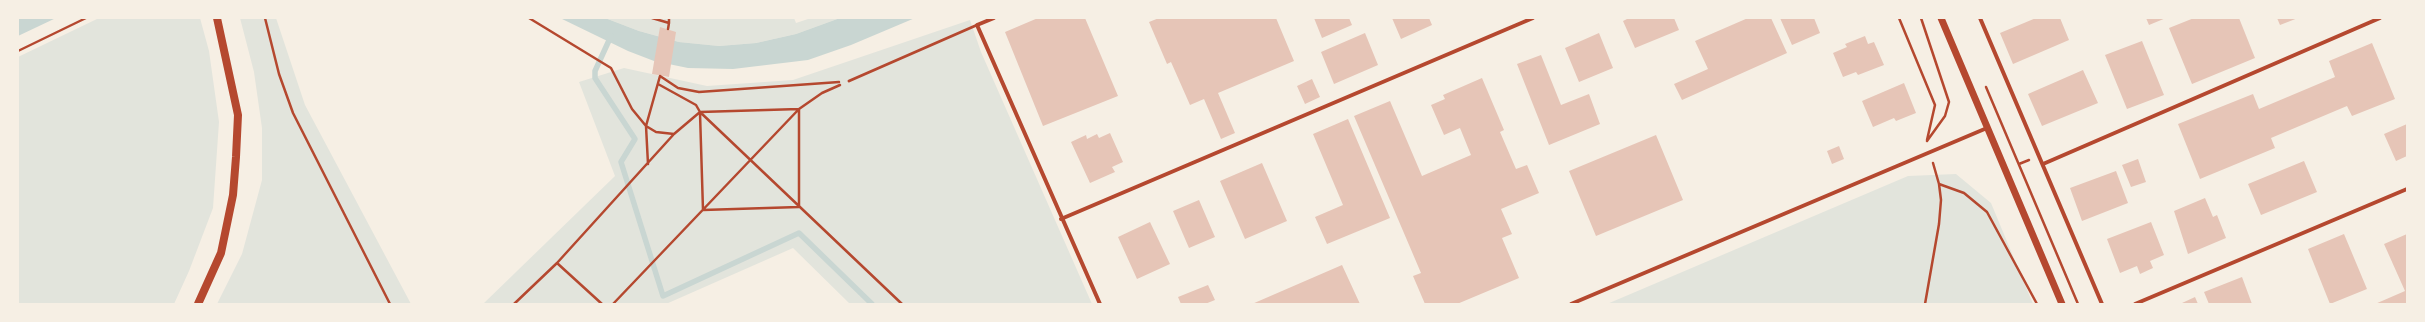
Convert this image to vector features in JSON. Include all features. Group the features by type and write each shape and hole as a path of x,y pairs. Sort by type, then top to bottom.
{"main road":[{"path":"198,304 221,253 233,195 236,157 238,115 218,18"}],"street":[{"path":"994,18 977,25 1100,304"},
{"path":"1062,219 1533,18"},
{"path":"1980,18 2102,304"},
{"path":"2043,164 2380,18"},
{"path":"1943,19 1987,128 2062,304"},
{"path":"1571,304 1987,128"},
{"path":"2135,304 2407,189"}],"lane":[{"path":"849,81 977,25"}],"path":[{"path":"18,51 86,18"},
{"path":"264,18 279,74 294,113 390,304"},
{"path":"529,18 596,58 616,75 632,109 646,126 656,132 674,134"},
{"path":"652,18 669,22"},
{"path":"668,29 670,18"},
{"path":"1899,18 1935,106 1927,142 1942,200 1924,304"},
{"path":"1921,18 1949,102 1945,116 1927,142"},
{"path":"648,164 646,126 660,76 678,88 699,92 849,81"},
{"path":"613,304 799,109 822,93 849,81"},
{"path":"658,84 696,105 700,112 902,304"},
{"path":"1985,84 2078,304"},
{"path":"514,304 557,263 634,180 674,134 700,112 799,109"},
{"path":"799,109 799,207"},
{"path":"700,112 703,210"},
{"path":"1938,184 1964,193 1987,212 2037,304"},
{"path":"703,210 799,207"},
{"path":"557,263 602,304"}],"shaded area":[{"path":"18,18 56,18 18,36"},
{"path":"99,18 200,18 209,51 219,122 213,208 189,271 174,304 18,304 18,57"},
{"path":"240,18 276,18 305,105 411,304 217,304 242,254 262,180 262,128 254,72"},
{"path":"560,18 605,18 639,31 679,42 719,46 756,43 796,34 840,18 915,18 851,45 808,60 733,69 688,68 654,61 628,51"},
{"path":"605,18 794,18 796,23 811,18 840,18 796,34 756,43 719,46 679,42 639,31"},
{"path":"970,20 981,52 1092,304 850,304 793,248 666,304 483,304 615,176 579,82 624,68 707,86 793,80"},
{"path":"1956,174 1991,203 2033,304 1607,304 1908,176"}],"building":[{"path":"1038,18 1085,18 1118,96 1043,126 1005,32"},
{"path":"1159,18 1276,18 1294,61 1218,93 1235,133 1221,139 1204,99 1190,105 1171,62 1167,64 1149,22"},
{"path":"1314,18 1349,18 1352,25 1322,38"},
{"path":"1392,18 1429,18 1432,25 1401,39"},
{"path":"1629,18 1674,18 1679,30 1635,48 1623,21"},
{"path":"1748,18 1771,18 1787,53 1682,100 1674,84 1708,69 1695,41"},
{"path":"1780,18 1814,18 1820,33 1792,45"},
{"path":"2036,18 2060,18 2069,40 2013,64 2000,33"},
{"path":"2146,18 2166,18 2149,25"},
{"path":"2194,18 2239,18 2255,58 2192,84 2169,28"},
{"path":"2277,18 2298,18 2280,25"},
{"path":"660,27 676,32 669,77 652,74"},
{"path":"1365,33 1378,65 1334,84 1321,52"},
{"path":"1599,33 1613,68 1579,82 1565,48"},
{"path":"1865,36 1868,44 1874,42 1884,65 1858,75 1856,72 1843,77 1833,53 1847,47 1845,44"},
{"path":"2142,41 2164,95 2127,109 2105,55"},
{"path":"2372,43 2395,99 2352,116 2347,106 2271,138 2275,148 2200,179 2178,124 2253,94 2259,109 2335,77 2329,61"},
{"path":"1541,55 1561,105 1589,94 1600,124 1549,145 1517,64"},
{"path":"2083,70 2098,103 2042,126 2028,94"},
{"path":"1482,78 1504,130 1500,132 1516,169 1527,165 1539,193 1501,209 1512,234 1502,238 1519,278 1457,304 1425,304 1413,276 1421,273 1354,116 1390,101 1422,176 1471,155 1460,128 1444,135 1431,105 1445,99 1443,95"},
{"path":"1312,79 1320,97 1305,104 1297,86"},
{"path":"1904,83 1916,113 1896,121 1894,118 1873,127 1862,101"},
{"path":"1348,119 1390,218 1327,244 1315,217 1343,205 1313,134"},
{"path":"2407,124 2407,156 2396,161 2384,134"},
{"path":"1110,133 1123,162 1112,167 1115,172 1090,183 1071,142 1086,135 1087,139 1097,134 1099,138"},
{"path":"1656,135 1683,200 1596,236 1569,171"},
{"path":"1839,146 1844,159 1832,164 1827,151"},
{"path":"2138,159 2146,182 2131,187 2122,165"},
{"path":"2304,161 2317,192 2261,215 2248,184"},
{"path":"1262,163 1287,221 1245,239 1220,181"},
{"path":"2116,171 2128,203 2082,221 2070,188"},
{"path":"2205,198 2213,217 2217,215 2226,238 2188,254 2174,211"},
{"path":"1199,200 1215,237 1189,248 1173,211"},
{"path":"1150,222 1170,264 1137,279 1118,237"},
{"path":"2151,222 2164,255 2150,261 2153,268 2140,274 2137,266 2120,273 2107,239"},
{"path":"2344,234 2367,289 2330,304 2308,249"},
{"path":"2407,234 2407,304 2375,304 2405,291 2384,244"},
{"path":"1342,265 1360,304 1252,304"},
{"path":"2242,277 2252,304 2209,304 2204,292"},
{"path":"1208,285 1215,300 1205,304 1181,304 1178,297"},
{"path":"2195,297 2198,304 2182,303"}],"waterway":[{"path":"611,36 595,71 595,78 635,139 621,162 663,296 799,233 872,304"}]}
